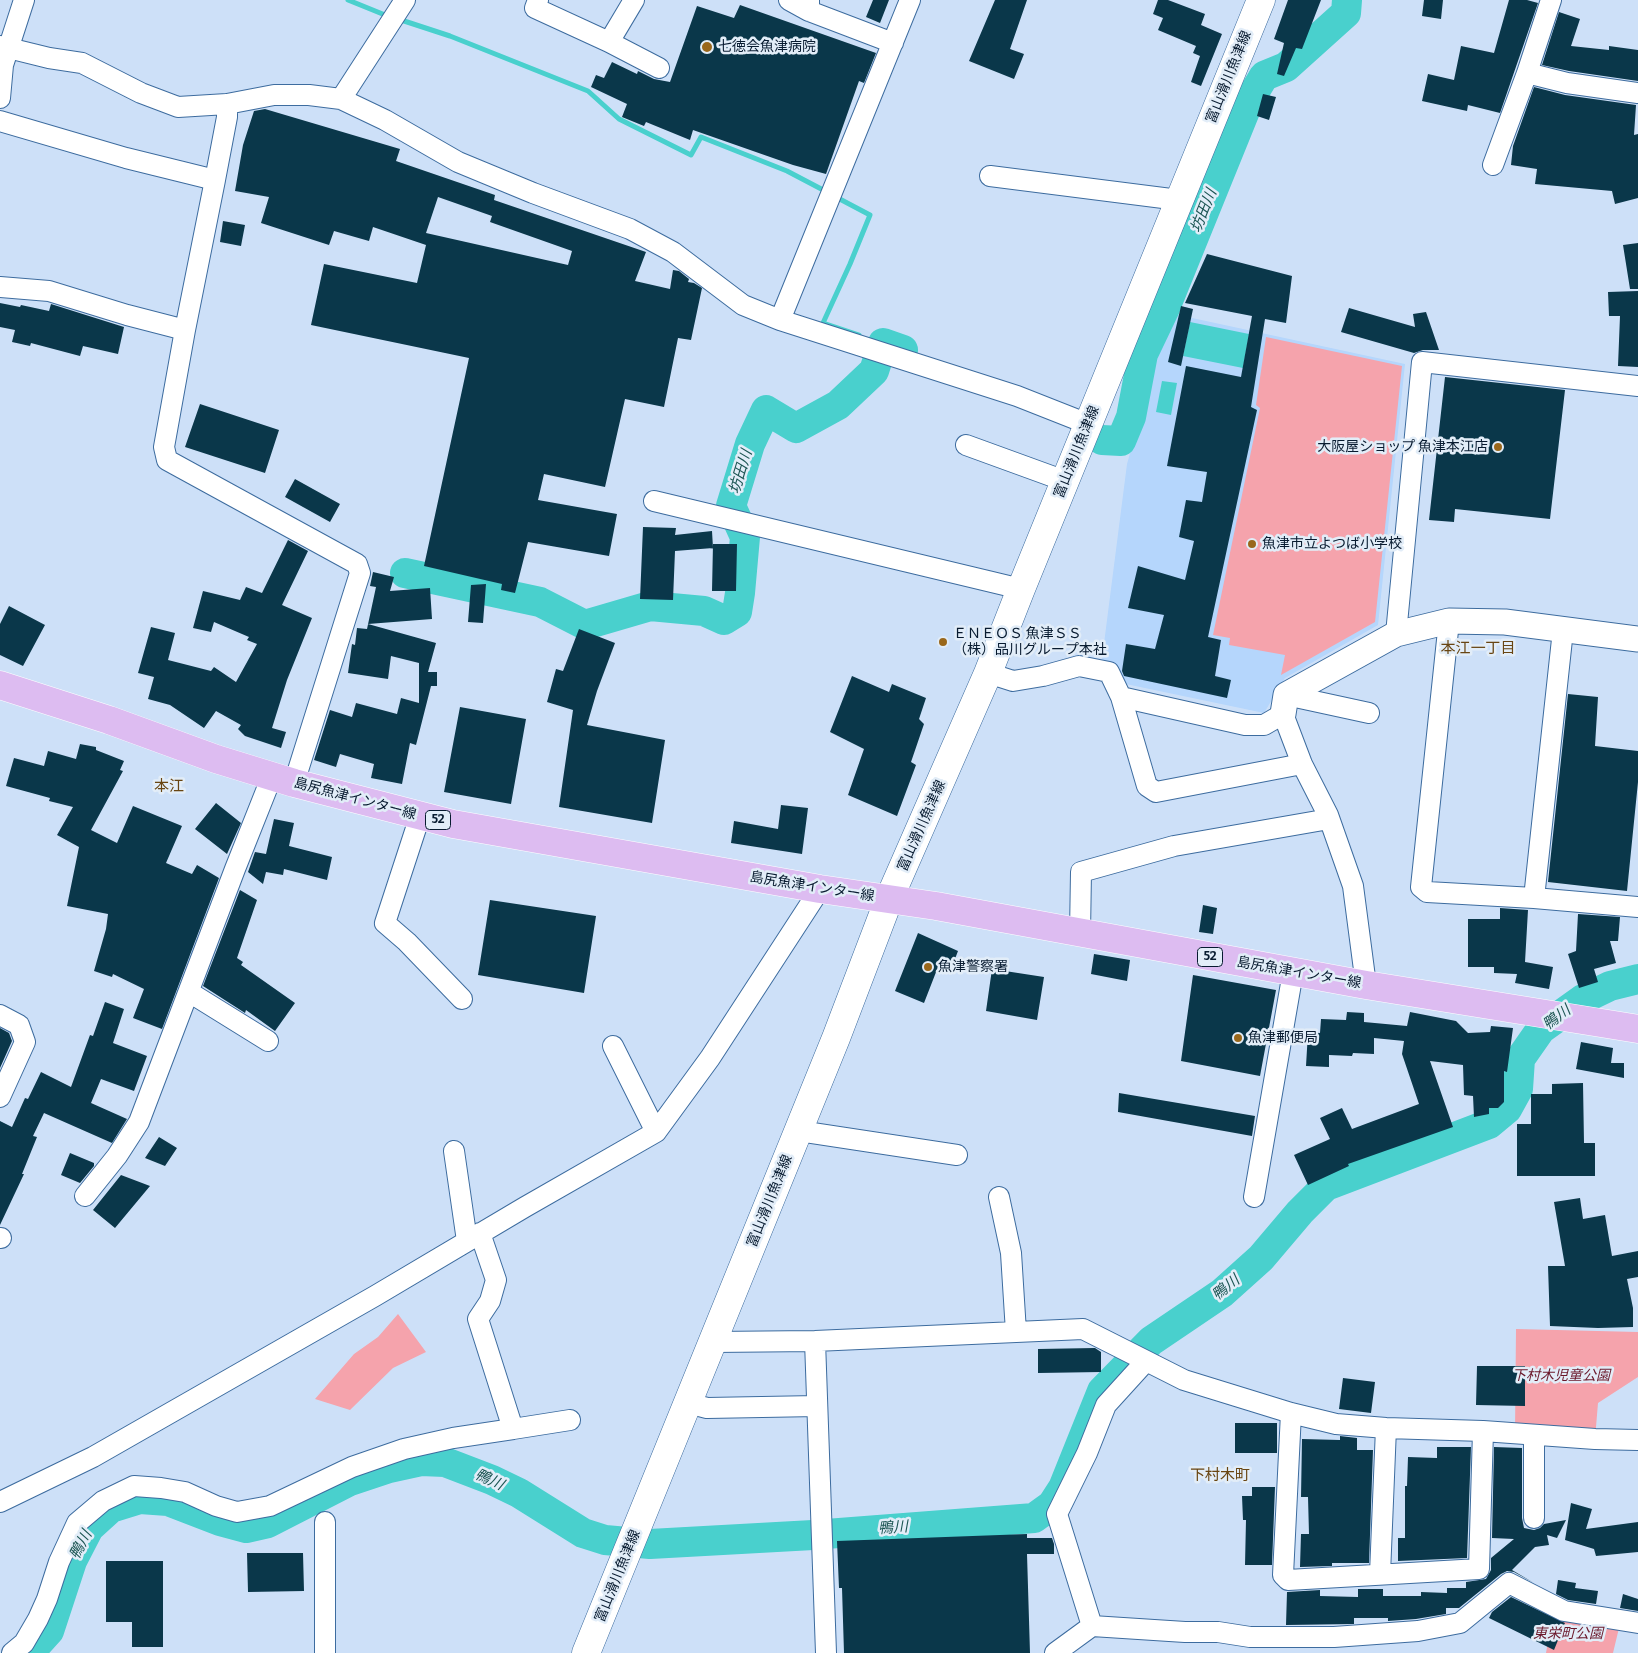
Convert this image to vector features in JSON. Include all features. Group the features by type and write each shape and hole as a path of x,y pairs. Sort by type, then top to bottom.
{"main road":[{"name":"富山滑川魚津線","path":"586,1653 799,1130 890,899 988,673 1261,0"},
{"name":"島尻魚津インター線","path":"0,685 109,720 216,759 283,780 453,824 820,889 890,899 1366,985 1638,1029"}],"street":[{"path":"0,98 4,48 24,0"},
{"path":"341,99 405,0"},
{"path":"538,0 535,8 610,42 659,68"},
{"path":"610,42 634,0"},
{"path":"789,0 809,5 893,43"},
{"path":"780,320 910,0"},
{"path":"1493,164 1527,73 1551,0"},
{"path":"4,48 82,64 140,94 178,107 227,104 274,95 309,95 341,99 385,120 458,162 532,193 630,228 672,252 743,305 780,320 1017,396 1088,424"},
{"path":"1527,73 1567,83 1638,93"},
{"path":"85,1196 117,1156 139,1122 235,869 283,780 360,573 357,564 167,460 164,447 227,117 227,104"},
{"path":"0,121 126,158 215,180"},
{"path":"990,176 1179,200"},
{"path":"0,288 49,291 127,315 185,330"},
{"path":"1396,634 1422,362 1638,386"},
{"path":"966,445 1065,481"},
{"path":"654,502 1021,589"},
{"path":"1449,621 1421,887 1427,892 1534,898 1638,907"},
{"path":"1121,697 1245,724 1264,724 1284,705 1396,634 1449,621 1505,622 1638,639"},
{"path":"1534,898 1563,630"},
{"path":"988,673 1013,681 1043,676 1079,666 1109,672 1121,697 1147,786 1156,792 1302,764"},
{"path":"1284,705 1369,714"},
{"path":"1284,705 1302,764 1330,819 1353,886 1366,985"},
{"path":"420,816 385,923 407,942 462,1000"},
{"path":"1080,934 1081,872 1174,846 1330,819"},
{"path":"0,1502 93,1457 259,1363 656,1132 710,1058 820,889"},
{"path":"1254,1197 1293,972"},
{"path":"189,992 268,1041"},
{"path":"0,1016 19,1025 25,1042 0,1097"},
{"path":"613,1046 656,1132"},
{"path":"799,1130 957,1155"},
{"path":"454,1151 474,1237 496,1280 490,1301 478,1318 513,1429"},
{"path":"999,1197 1012,1253 1016,1332"},
{"path":"713,1342 814,1341 1083,1329 1184,1380 1290,1413 1336,1424 1638,1440"},
{"path":"814,1341 826,1653"},
{"path":"1092,1626 1057,1514 1087,1453 1106,1405 1146,1361"},
{"path":"688,1403 707,1408 817,1406"},
{"path":"1290,1413 1283,1575 1288,1580 1478,1569 1483,1431"},
{"path":"12,1653 24,1643 38,1619 47,1599 59,1562 77,1524 102,1500 134,1486 185,1492 216,1506 237,1512 270,1506 352,1467 404,1449 453,1438 570,1420"},
{"path":"1380,1574 1386,1428"},
{"path":"1534,1435 1534,1518"},
{"path":"325,1522 326,1653"},
{"path":"1055,1653 1092,1626 1185,1632 1218,1632 1250,1637 1334,1637 1418,1631 1460,1623 1509,1583 1564,1611 1638,1623"}],"shaded area":[{"name":"魚津市立よつば小学校","path":"1169,313 1405,364 1378,625 1285,678 1264,713 1121,683 1117,669 1102,659 1127,464"},
{"path":"1190,322 1249,334 1243,368 1183,356"},
{"path":"1162,381 1177,383 1171,415 1156,412"}],"green space":[{"path":"1266,337 1402,366 1375,622 1281,675 1285,655 1229,645 1230,638 1213,635 1260,408 1256,405"},
{"path":"398,1314 426,1352 393,1368 350,1410 315,1399 354,1354 378,1337"},
{"name":"下村木児童公園","path":"1516,1329 1638,1332 1638,1377 1598,1403 1595,1439 1515,1433"},
{"name":"東栄町公園","path":"1553,1612 1619,1628 1613,1653 1546,1653"}],"building":[{"path":"873,0 889,0 880,23 866,17"},
{"path":"995,0 1027,0 1010,49 1024,54 1014,79 969,61"},
{"path":"1158,0 1168,0 1205,14 1201,25 1222,34 1201,86 1191,82 1200,56 1193,53 1196,46 1158,30 1163,18 1153,14"},
{"path":"1288,0 1321,0 1302,49 1296,48 1284,76 1277,74 1284,43 1274,39"},
{"path":"1424,0 1443,0 1441,19 1422,16"},
{"path":"1509,0 1527,0 1538,3 1500,113 1468,105 1467,111 1422,101 1428,74 1454,80 1461,46 1494,53"},
{"path":"740,5 876,53 864,83 859,81 826,174 793,165 693,130 690,140 646,122 644,126 622,117 627,104 591,87 596,75 604,78 612,62 637,74 638,71 654,79 670,82 697,6 734,18"},
{"path":"1559,12 1580,19 1571,46 1609,50 1609,46 1638,50 1638,81 1542,65"},
{"path":"1534,87 1565,95 1636,105 1634,135 1638,134 1638,198 1615,204 1612,191 1535,184 1537,169 1511,165 1513,146"},
{"path":"1263,94 1276,97 1269,120 1257,116"},
{"path":"265,109 400,149 396,161 495,195 494,200 646,252 635,281 670,289 673,270 679,271 689,279 688,282 702,288 691,340 678,338 664,407 625,399 605,487 544,474 538,500 617,514 609,556 528,542 515,593 501,590 502,584 424,566 469,358 311,325 324,264 417,283 426,245 373,227 369,241 334,231 329,245 261,223 269,197 235,191 243,145 254,111","holes":["438,197 492,216 490,222 572,251 568,265 426,233"]},
{"path":"223,221 245,225 241,246 220,242"},
{"path":"1638,243 1638,289 1630,289 1623,245"},
{"path":"1207,254 1292,276 1286,323 1265,319 1251,407 1257,410 1208,637 1221,640 1215,676 1231,680 1227,698 1124,676 1122,671 1126,644 1155,649 1164,615 1128,608 1138,566 1185,580 1194,541 1179,537 1186,500 1202,502 1207,472 1167,466 1186,366 1241,377 1252,316 1185,303"},
{"path":"1638,291 1638,367 1618,366 1620,316 1609,316 1608,292"},
{"path":"0,303 49,311 51,304 124,327 118,354 83,346 80,356 31,343 30,346 12,342 15,330 0,327"},
{"path":"1181,306 1193,309 1181,366 1168,362"},
{"path":"1349,308 1415,327 1413,314 1426,312 1439,350 1423,350 1414,353 1341,332"},
{"name":"大阪屋ショップ 魚津本江店","path":"1445,377 1565,390 1550,519 1455,509 1454,522 1429,520"},
{"path":"200,404 279,430 265,473 185,447"},
{"path":"295,479 340,504 330,522 285,497"},
{"path":"643,527 676,528 675,535 712,531 713,548 675,551 673,600 640,599"},
{"path":"288,540 308,551 282,605 312,618 287,680 272,728 286,732 281,748 245,736 238,729 241,725 216,711 204,728 170,705 148,699 154,677 138,673 151,627 175,633 168,660 211,671 214,667 236,682 257,644 247,640 249,637 214,622 211,632 193,628 203,591 240,600 246,587 262,593"},
{"path":"713,544 737,544 736,591 712,591"},
{"path":"373,572 394,577 390,591 430,588 432,619 368,624 376,587 370,586"},
{"path":"486,584 483,623 468,622 471,585"},
{"path":"9,606 45,625 23,666 0,655 0,624"},
{"path":"368,624 436,643 428,672 437,672 437,686 431,686 416,745 410,743 402,784 371,778 374,764 340,754 336,767 314,760 330,710 352,717 356,703 397,714 401,698 419,703 419,663 391,656 388,679 348,673 352,644 355,645 357,628 367,629"},
{"path":"579,629 615,643 597,691 587,725 665,740 652,823 559,807 573,710 547,702 556,669 563,671"},
{"path":"852,676 889,692 892,684 926,698 919,719 924,724 911,762 916,765 897,816 848,795 864,749 830,732"},
{"path":"1568,694 1598,697 1595,746 1638,751 1638,782 1627,891 1548,882"},
{"path":"460,707 526,719 511,804 444,792"},
{"path":"80,744 96,747 96,750 124,761 120,770 123,771 91,830 117,843 133,806 182,826 166,863 192,874 197,865 219,878 162,1029 133,1018 144,989 113,974 112,977 94,971 106,929 108,914 67,906 79,847 57,835 73,807 49,801 50,798 6,786 14,758 44,766 48,751 76,759"},
{"path":"216,803 241,823 227,854 195,829"},
{"path":"781,805 808,808 802,854 731,843 734,821 778,829"},
{"path":"274,819 294,823 289,846 332,857 327,880 284,869 283,875 266,872 263,884 248,872 255,852 266,854"},
{"path":"240,890 257,900 237,958 243,962 241,965 295,1003 275,1031 246,1010 245,1013 203,986"},
{"path":"490,900 596,916 584,993 478,975"},
{"path":"1203,905 1217,908 1213,934 1199,932"},
{"path":"1500,908 1528,910 1525,962 1553,967 1549,989 1515,983 1517,974 1494,973 1494,967 1468,967 1468,919 1500,919"},
{"path":"1578,914 1620,917 1618,941 1610,941 1616,963 1594,969 1598,982 1579,988 1568,954 1576,951"},
{"path":"918,933 958,951 950,972 938,967 924,1003 895,991"},
{"path":"1094,954 1130,960 1127,981 1091,974"},
{"path":"992,969 1044,977 1037,1020 986,1011"},
{"path":"1193,975 1276,990 1260,1076 1181,1061"},
{"path":"105,1002 124,1009 113,1043 147,1056 134,1091 101,1079 91,1103 127,1119 112,1143 44,1113 33,1136 37,1137 22,1174 24,1174 0,1225 0,1121 12,1127 25,1098 28,1099 41,1072 71,1087 90,1035 93,1036"},
{"path":"1347,1012 1364,1013 1364,1022 1407,1026 1410,1012 1456,1021 1468,1033 1490,1032 1491,1026 1513,1028 1507,1072 1504,1071 1504,1102 1498,1108 1489,1108 1489,1114 1474,1117 1473,1096 1464,1095 1463,1065 1430,1061 1453,1127 1348,1164 1349,1166 1308,1185 1294,1155 1330,1139 1320,1118 1342,1108 1352,1129 1419,1104 1402,1054 1404,1041 1374,1038 1374,1054 1353,1053 1352,1056 1329,1055 1329,1067 1306,1066 1308,1032 1320,1033 1321,1019 1346,1020"},
{"path":"0,1028 9,1033 12,1041 0,1068"},
{"path":"1581,1042 1613,1048 1611,1063 1624,1063 1624,1078 1576,1069"},
{"path":"1583,1083 1584,1143 1595,1143 1595,1176 1517,1176 1517,1124 1531,1124 1531,1094 1552,1094 1552,1084"},
{"path":"1119,1093 1255,1116 1252,1136 1118,1112"},
{"path":"159,1137 177,1148 165,1166 145,1158"},
{"path":"70,1153 94,1163 94,1166 80,1183 61,1175"},
{"path":"121,1175 150,1186 115,1228 93,1210"},
{"path":"1580,1198 1583,1219 1605,1215 1612,1256 1638,1251 1638,1277 1627,1279 1633,1308 1633,1327 1550,1326 1548,1266 1565,1266 1554,1202"},
{"path":"1095,1348 1101,1352 1101,1372 1038,1373 1038,1349"},
{"path":"1477,1366 1525,1366 1525,1406 1476,1405"},
{"path":"1343,1378 1375,1382 1371,1413 1339,1409"},
{"path":"1235,1423 1277,1423 1277,1453 1235,1453"},
{"path":"1340,1436 1357,1438 1357,1450 1373,1450 1369,1563 1332,1563 1332,1566 1300,1567 1301,1534 1309,1534 1308,1497 1301,1497 1302,1439 1340,1440"},
{"path":"1437,1447 1471,1447 1467,1558 1398,1561 1398,1538 1405,1538 1405,1486 1407,1486 1408,1457 1437,1458"},
{"path":"1494,1447 1522,1448 1522,1518 1524,1528 1534,1530 1544,1524 1566,1520 1557,1538 1547,1535 1549,1545 1535,1547 1512,1570 1534,1583 1514,1572 1507,1571 1459,1608 1446,1608 1446,1614 1388,1621 1388,1618 1354,1618 1354,1624 1286,1625 1287,1592 1320,1590 1320,1596 1358,1597 1358,1589 1383,1589 1383,1596 1421,1596 1421,1592 1447,1593 1447,1588 1466,1588 1466,1582 1486,1579 1491,1570 1491,1558 1514,1539 1492,1538"},
{"path":"1252,1487 1275,1487 1272,1565 1245,1565 1246,1520 1243,1520 1242,1496 1252,1496"},
{"path":"1571,1503 1592,1509 1586,1529 1638,1522 1638,1552 1596,1556 1594,1549 1565,1540"},
{"path":"1027,1534 1027,1538 1052,1538 1054,1544 1054,1554 1027,1554 1030,1653 844,1653 842,1588 839,1588 837,1541"},
{"path":"247,1553 303,1553 304,1591 248,1592"},
{"path":"106,1561 163,1561 163,1647 132,1647 132,1622 106,1622"},
{"path":"1558,1580 1576,1583 1575,1588 1598,1591 1596,1604 1568,1600 1556,1594"},
{"path":"1623,1594 1638,1599 1638,1611 1620,1608"},
{"path":"1511,1597 1565,1623 1554,1650 1489,1618 1492,1612"}],"waterway":[{"path":"348,0 390,17"},
{"name":"坊田川","path":"1102,440 1121,441 1131,417 1143,354 1165,308 1249,101 1264,76 1286,67 1346,13 1347,0"},
{"path":"398,19 450,36 588,91 619,119 691,155 701,137 787,171 827,192"},
{"path":"834,196 870,215 823,323 859,335"},
{"name":"坊田川","path":"405,573 540,602 585,625 650,606 704,611 724,620 737,612 745,537 731,506 750,444 766,410 796,428 838,405 874,371 883,343 903,350"},
{"name":"鴨川","path":"29,1653 49,1631 72,1561 89,1528 111,1508 140,1499 168,1501 220,1521 246,1528 268,1523 350,1481 389,1468 421,1461 445,1462 492,1480 519,1493 583,1533 605,1540 650,1544 813,1535 1034,1518 1052,1505 1063,1488 1102,1391 1151,1341 1222,1293 1261,1258 1300,1212 1326,1186 1489,1124 1507,1109 1518,1089 1520,1059 1541,1029 1583,999 1610,986 1638,979"}],"place":[{"name":"七徳会魚津病院","path":"707,47"},
{"name":"大阪屋ショップ 魚津本江店","path":"1498,447"},
{"name":"魚津市立よつば小学校","path":"1252,544"},
{"name":"ＥＮＥＯＳ 魚津ＳＳ （株）品川グループ本社","path":"943,642"},
{"name":"魚津警察署","path":"928,967"},
{"name":"魚津郵便局","path":"1238,1038"}],"district":[{"name":"本江一丁目","path":"1478,649"},
{"name":"本江","path":"169,787"},
{"name":"下村木町","path":"1220,1476"}]}
